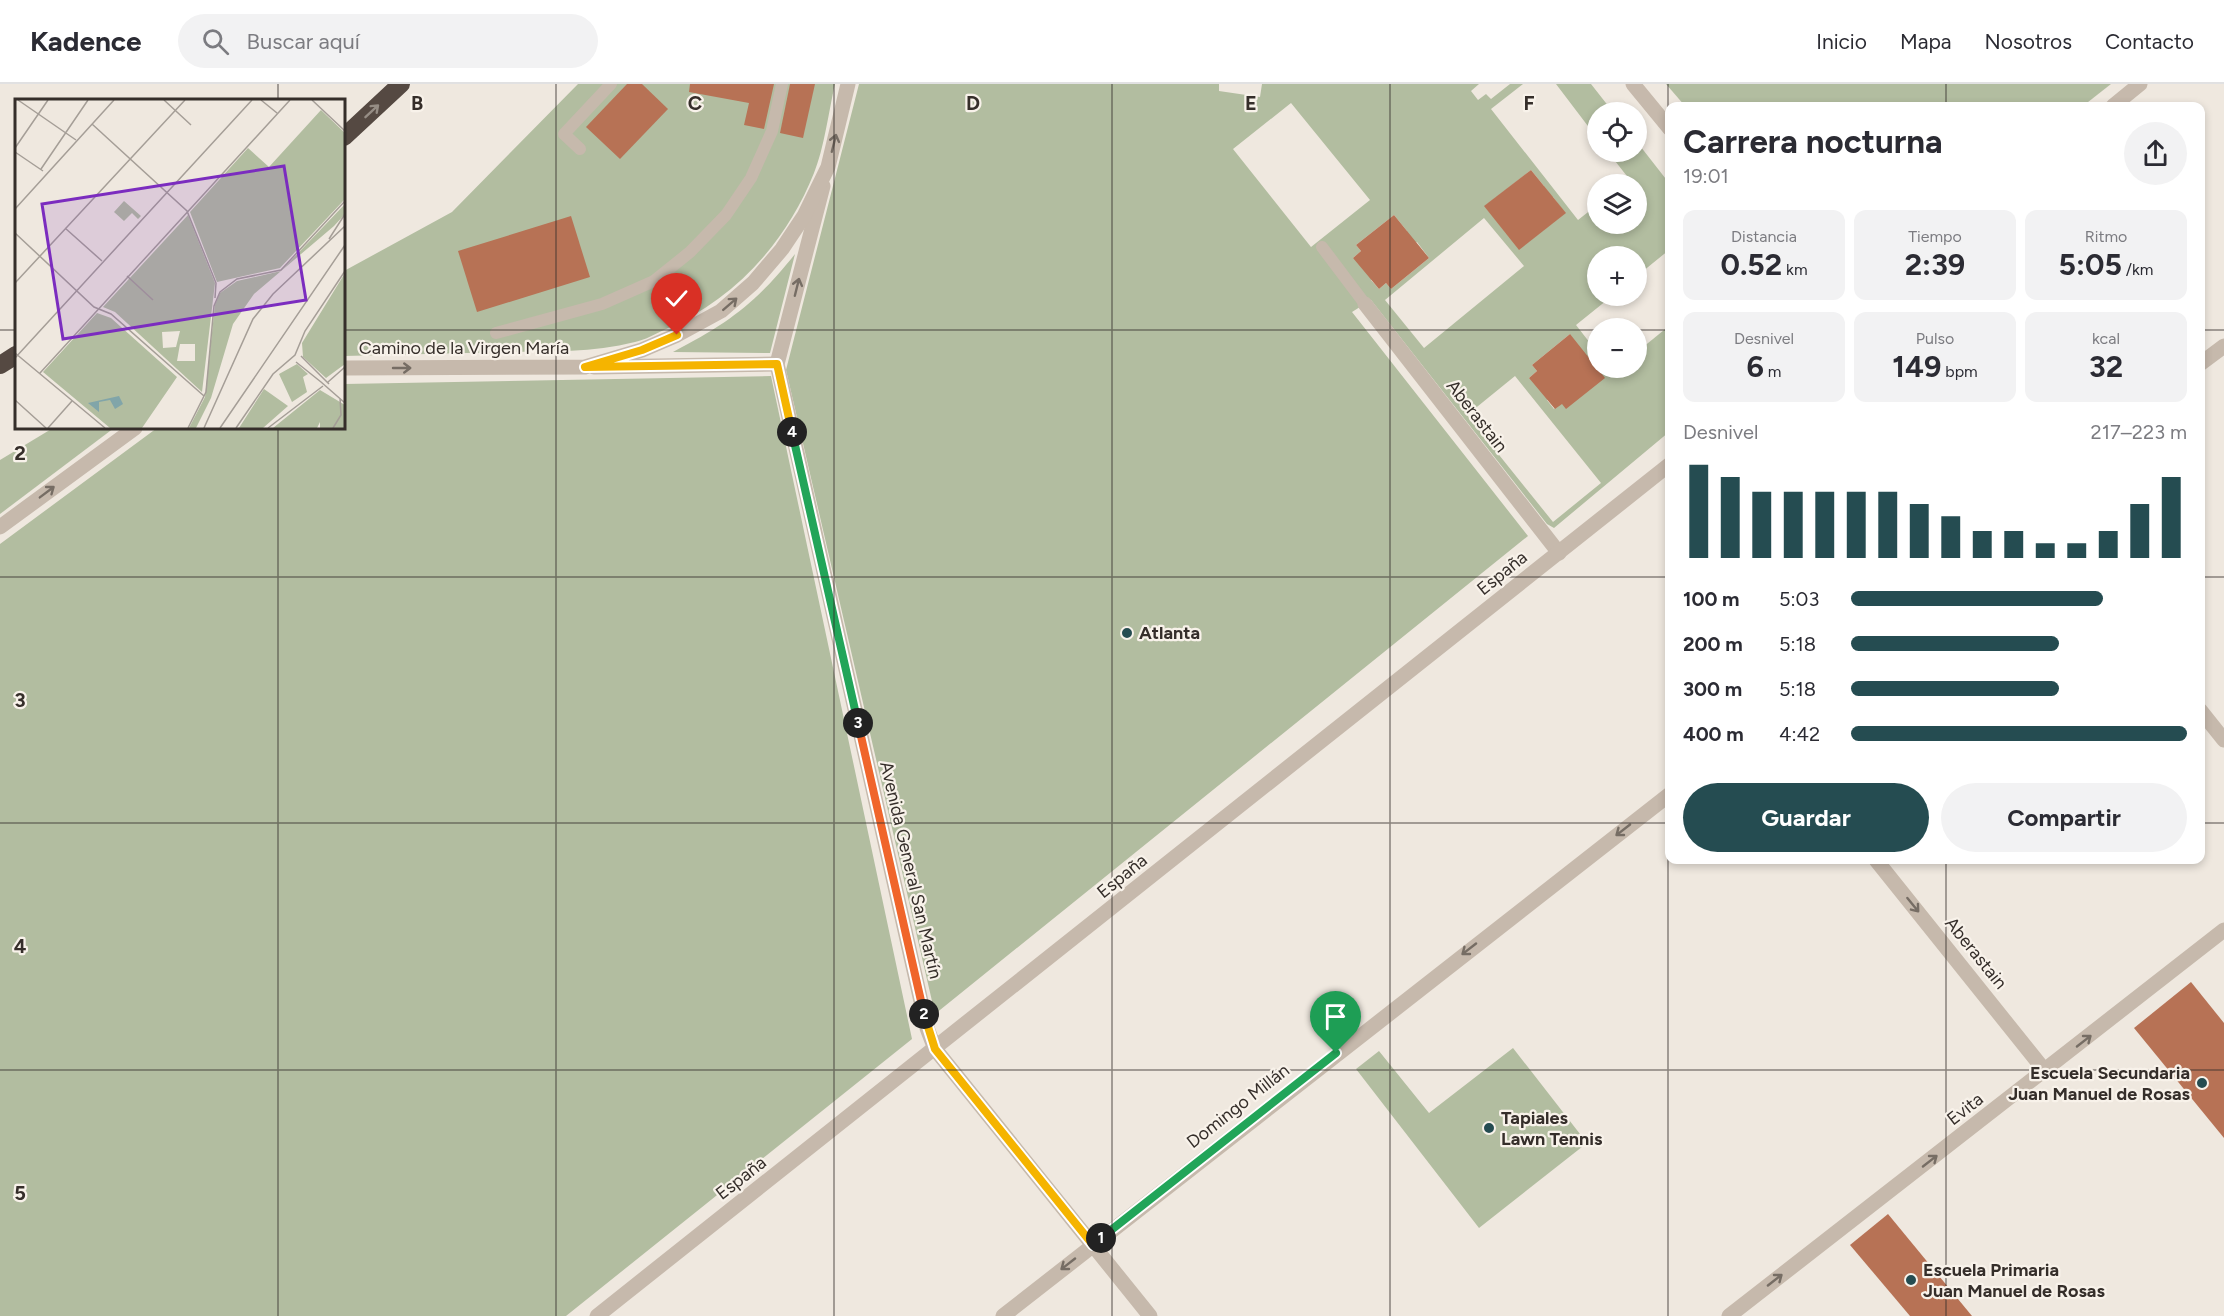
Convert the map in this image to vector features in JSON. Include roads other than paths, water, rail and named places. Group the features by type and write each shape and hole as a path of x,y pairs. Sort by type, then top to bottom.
{"highway":[{"path":"345,136 401,84"},
{"path":"0,365 15,356"}],"street":[{"name":"Camino de la Virgen María","path":"345,368 777,364 848,84"},
{"path":"1633,84 1665,123"},
{"path":"2118,102 2140,84"},
{"name":"Camino de la Virgen María","path":"585,367 642,350 677,335 721,311 753,283 782,249 804,216 828,167"},
{"name":"Aberastain","path":"1365,304 1559,553"},
{"path":"2205,360 2224,346"},
{"name":"Avenida General San Martín","path":"777,364 924,1017 935,1049 1150,1316"},
{"path":"0,527 134,429"},
{"name":"España","path":"597,1316 1665,468"},
{"path":"2205,716 2224,740"},
{"name":"Domingo Millán","path":"1002,1316 1665,798"},
{"name":"Aberastain","path":"1879,864 2045,1071"},
{"name":"Evita","path":"1729,1316 2224,930"}],"lane":[{"path":"580,149 564,134 611,84"},
{"path":"496,333 602,304 654,282 690,252 726,215 751,178 772,131 782,84"},
{"path":"1322,248 1365,304"}],"place":[{"name":"Atlanta","path":"1127,633"},
{"name":"Escuela Secundaria Juan Manuel de Rosas","path":"2202,1083"},
{"name":"Tapiales Lawn Tennis","path":"1489,1128"},
{"name":"Escuela Primaria Juan Manuel de Rosas","path":"1911,1280"}]}
